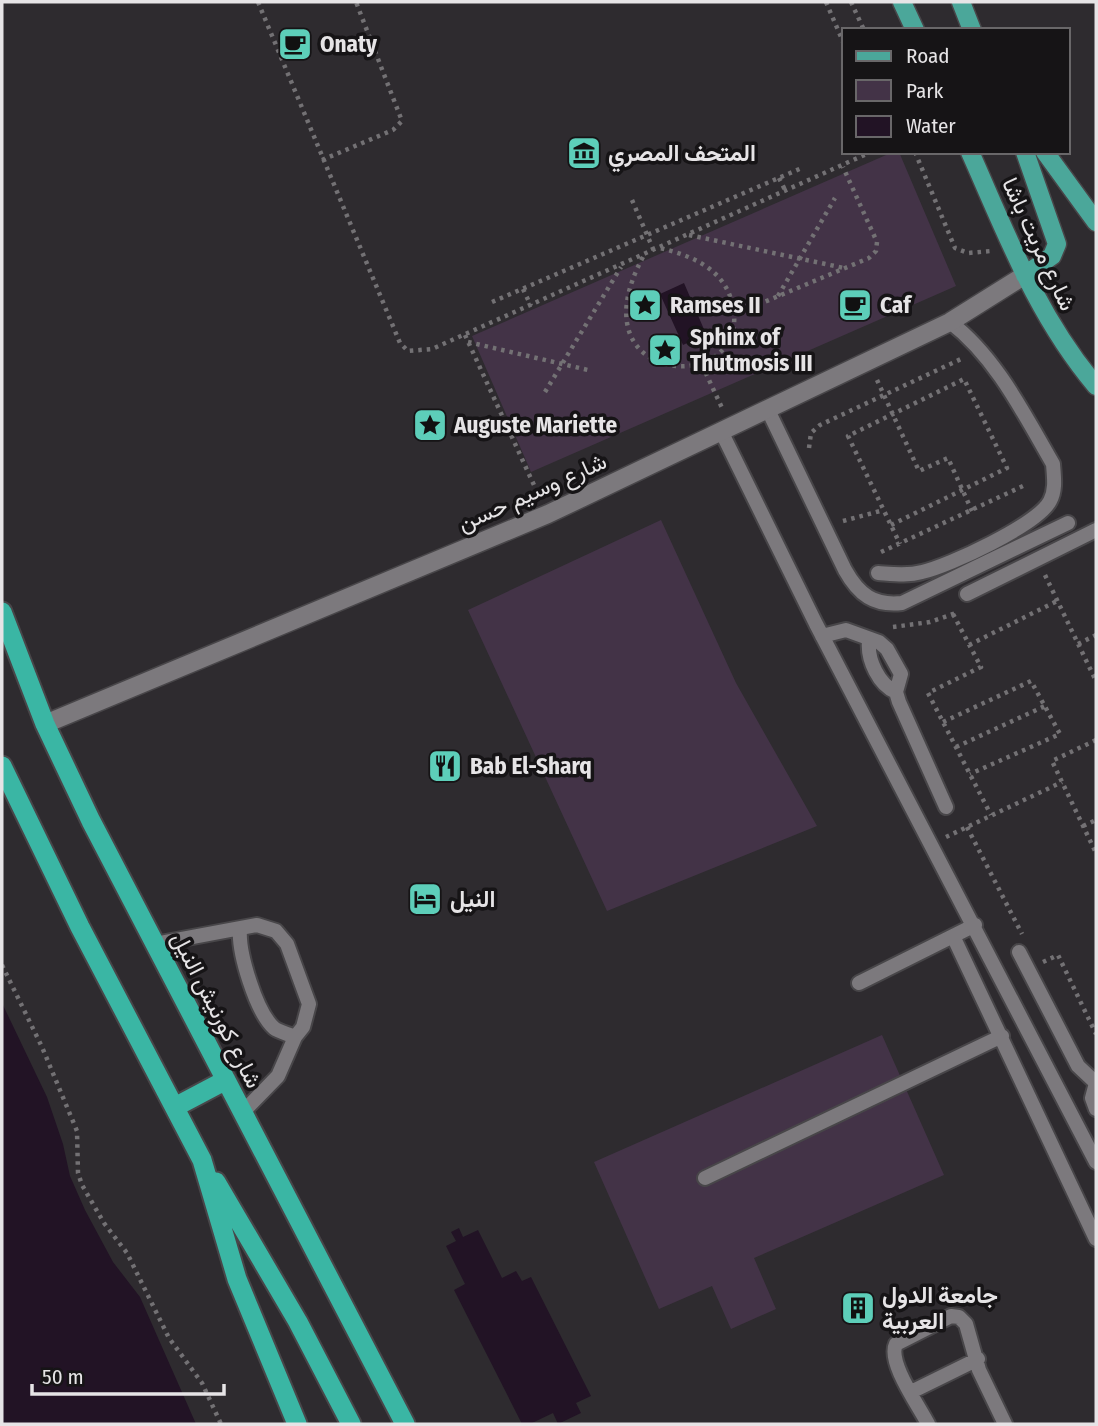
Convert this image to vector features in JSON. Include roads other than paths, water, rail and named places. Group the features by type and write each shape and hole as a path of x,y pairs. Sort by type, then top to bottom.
{"highway":[{"name":"شارع كورنيش النيل","path":"2,612 45,724 155,944 405,1424"},
{"path":"2,766 80,928 202,1160 298,1322 351,1424"},
{"path":"175,1107 226,1080"},
{"path":"202,1160 237,1279 297,1424"}],"main road":[{"path":"902,2 914,28"},
{"path":"961,2 971,28"},
{"name":"شارع مريت باشا","path":"971,154 1025,275 1056,334 1096,386"},
{"path":"1025,275 1052,256 1057,244 1026,154"},
{"name":"شارع مريت باشا","path":"1046,154 1096,222"}],"street":[{"name":"شارع وسيم حسن","path":"45,724 548,514 950,322 1025,275"}],"lane":[{"path":"878,573 919,573 939,568 1038,516 1050,501 1055,483 1048,456 989,360 976,343 950,322"},
{"path":"767,408 850,580 856,590 872,600 886,605 902,603 1068,523"},
{"path":"726,428 822,636 975,925 1096,1163"},
{"path":"967,594 1096,530"},
{"path":"822,636 846,630 884,645 898,668 901,680 896,692 906,722 946,807"},
{"path":"869,641 870,654 879,677 886,687 896,692"},
{"path":"155,944 257,925 276,931 287,944 309,1004 303,1027 295,1037 278,1076 242,1113"},
{"path":"859,983 975,925"},
{"path":"240,929 239,944 261,1006 274,1027 295,1037"},
{"path":"953,936 1096,1239"},
{"path":"1019,952 1078,1066 1096,1083 1093,1098 1096,1109"},
{"path":"705,1178 1002,1036"},
{"path":"928,1424 896,1365 892,1350 896,1344 951,1316 959,1317 966,1324 985,1384 1005,1424"},
{"path":"911,1392 978,1359"}],"water":[{"path":"684,283 706,334 683,345 660,294"},
{"path":"2,1003 47,1097 63,1144 70,1176 85,1210 113,1262 140,1297 196,1424 2,1424"},
{"path":"459,1228 463,1237 478,1230 502,1278 516,1271 522,1281 531,1277 591,1396 576,1403 581,1413 558,1424 553,1413 530,1424 522,1424 454,1290 465,1284 446,1246 456,1241 451,1232"}],"place":[{"name":"Onaty","path":"295,44"},
{"name":"المتحف المصري","path":"584,153"},
{"name":"Ramses II","path":"645,305"},
{"name":"Caf","path":"855,305"},
{"name":"Sphinx of Thutmosis III","path":"665,350"},
{"name":"Auguste Mariette","path":"430,425"},
{"name":"Bab El-Sharq","path":"445,766"},
{"name":"النيل","path":"425,899"},
{"name":"جامعة الدول العربية","path":"858,1308"}]}
